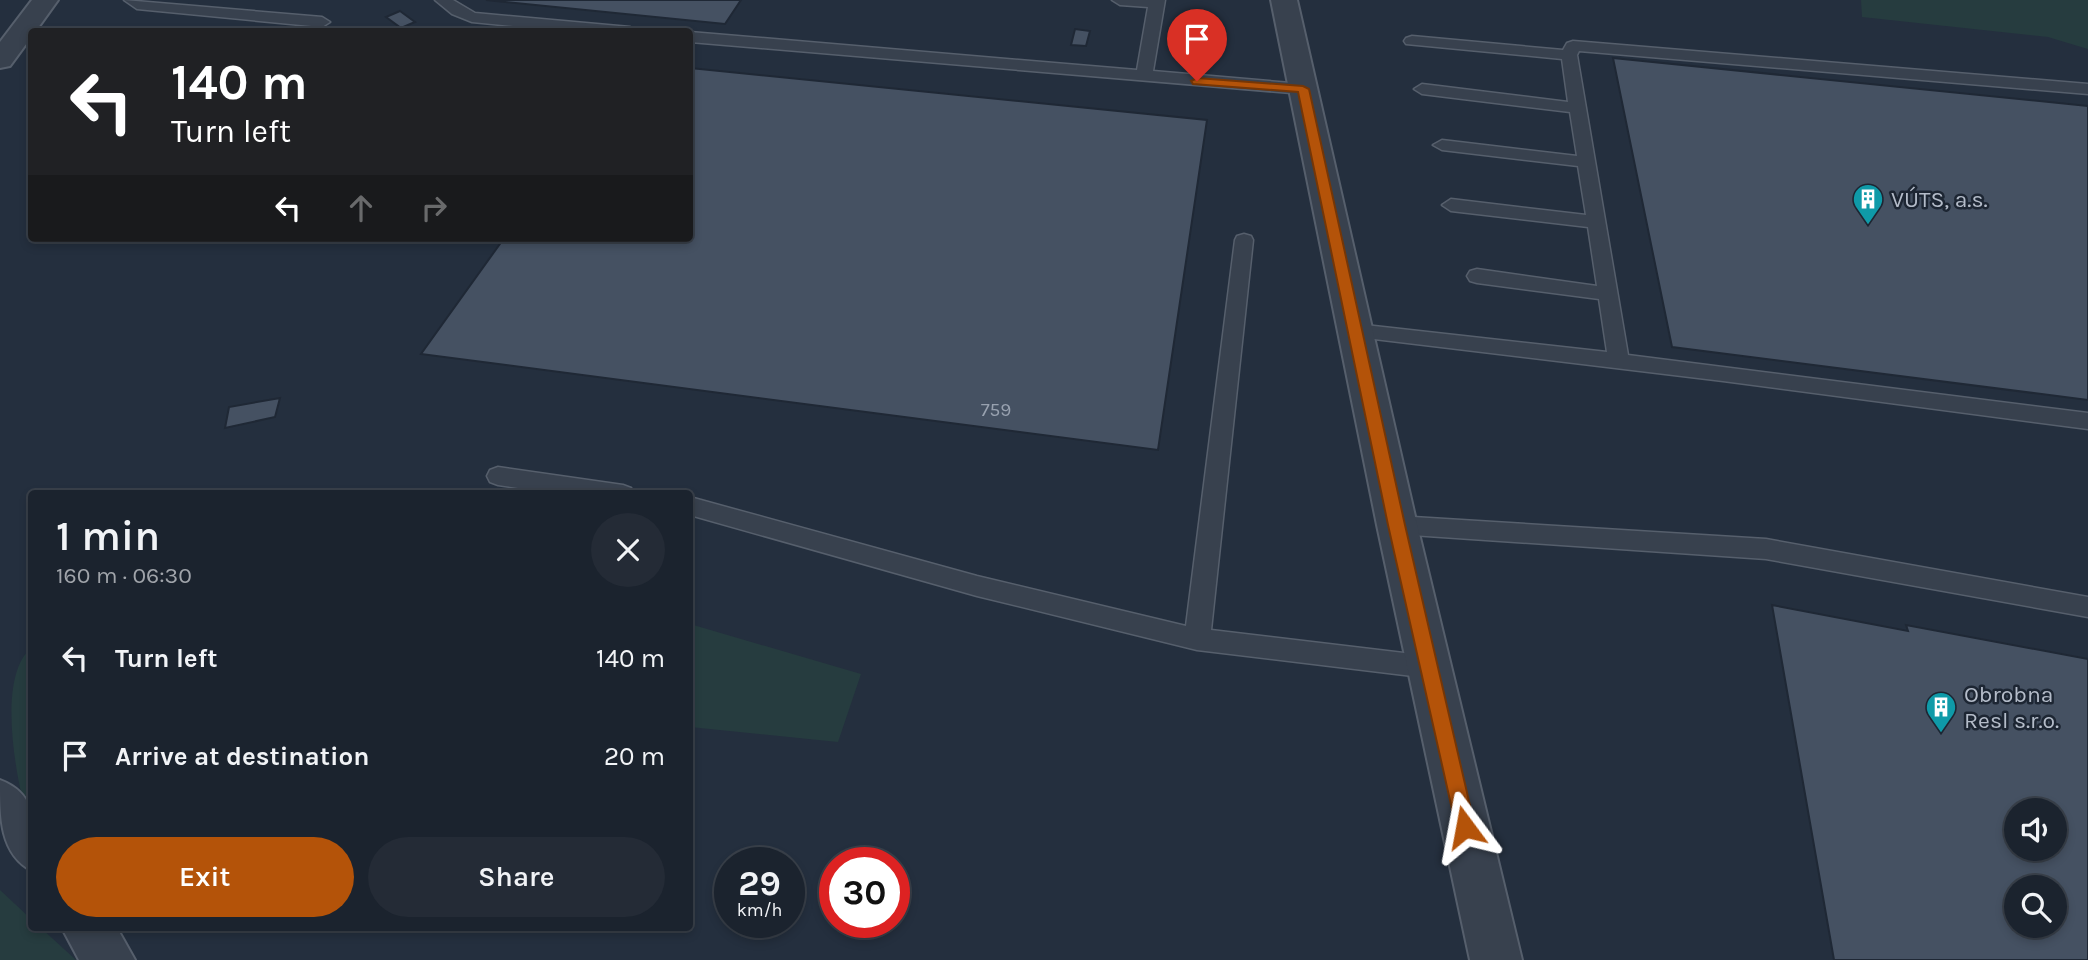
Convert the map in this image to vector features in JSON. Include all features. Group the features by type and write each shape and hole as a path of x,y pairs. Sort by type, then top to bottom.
{"street":[{"path":"0,60 45,0"},
{"path":"1284,0 1397,525 1496,960"},
{"path":"0,802 28,842"},
{"path":"89,931 109,960"}],"lane":[{"path":"132,0 137,5 322,22"},
{"path":"443,0 457,12 472,17 588,28"},
{"path":"1120,0 1156,2 1144,78"},
{"path":"693,37 1144,78 1303,89"},
{"path":"1412,41 1569,55"},
{"path":"1619,362 1569,55 1572,47 1579,45 2088,89"},
{"path":"1422,89 1577,108"},
{"path":"1442,145 1586,162"},
{"path":"1451,205 1596,222"},
{"path":"1197,639 1244,240"},
{"path":"1477,276 1608,294"},
{"path":"1356,331 2088,421"},
{"path":"498,476 595,490"},
{"path":"693,507 977,586 1197,639 1429,667"},
{"path":"1397,525 1766,549 2088,607"}],"green space":[{"path":"1861,0 2088,0 2088,49 2048,37 1862,17"},
{"path":"693,625 861,674 838,742 693,727"},
{"path":"28,652 28,795 22,797 15,761 12,718 15,677"},
{"path":"0,890 28,916 28,931 44,931 76,960 0,960"}],"building":[{"path":"486,0 741,0 725,24"},
{"path":"400,11 415,22 401,28 386,17"},
{"path":"1075,29 1090,31 1086,46 1071,45"},
{"name":"VÚTS, a.s.","path":"1613,58 2088,106 2088,400 1672,347"},
{"path":"693,68 1207,120 1158,450 421,354 501,242 693,242"},
{"path":"280,398 275,417 225,428 229,407"},
{"name":"Obrobna Resl s.r.o.","path":"1772,605 1908,631 1906,625 2088,659 2088,960 1834,960"}],"place":[{"name":"VÚTS, a.s.","path":"1868,226"},
{"name":"Obrobna Resl s.r.o.","path":"1941,734"}],"route":[{"path":"1197,81 1303,89 1465,827"}]}
